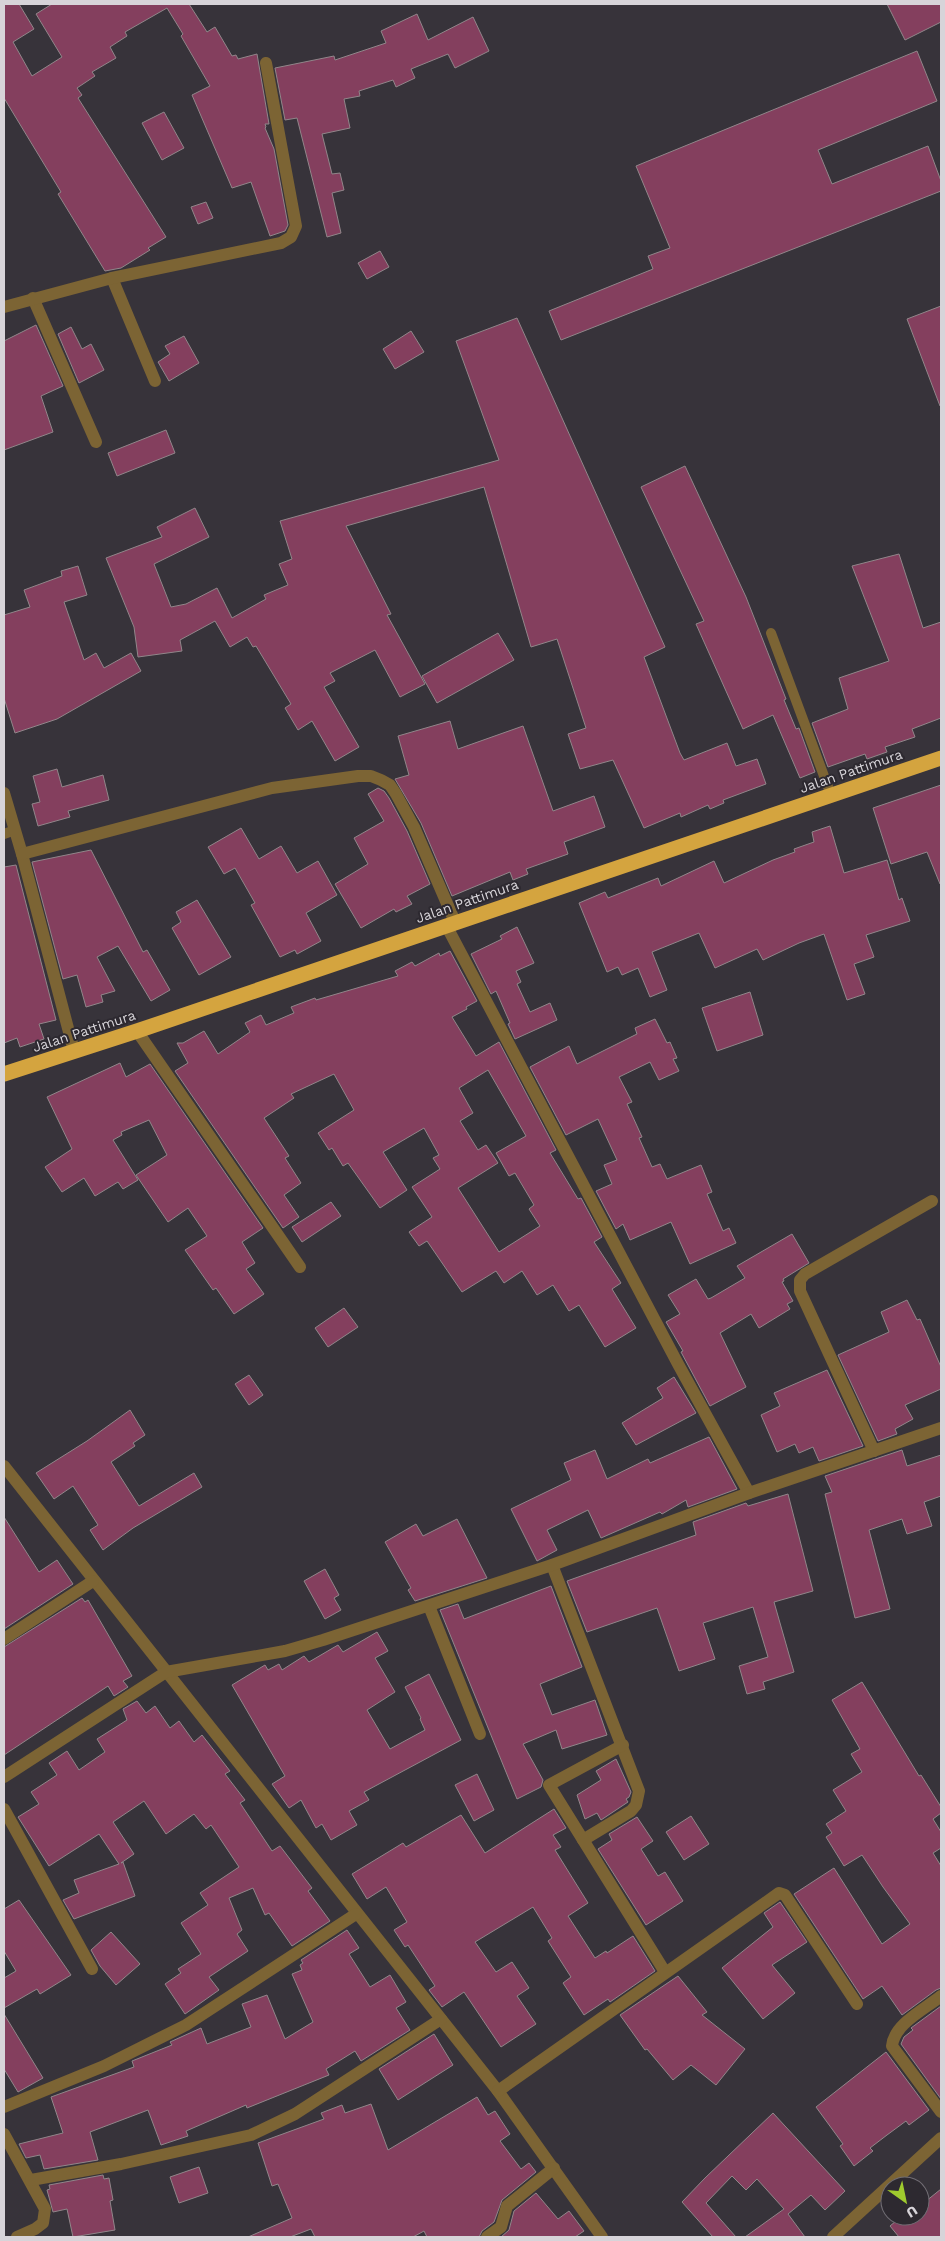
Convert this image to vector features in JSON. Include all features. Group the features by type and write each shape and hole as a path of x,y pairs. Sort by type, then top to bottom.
{"highway":[{"name":"Jalan Pattimura","path":"4,1074 137,1031 450,923 941,759"}],"street":[{"path":"4,307 112,278 281,243 294,232 296,226 266,64"},
{"path":"112,278 155,381"},
{"path":"33,298 96,442"},
{"path":"22,854 272,788 358,776 371,776 390,785 414,827 450,923 678,1364 749,1493"},
{"path":"4,793 9,832 22,854 74,1051"},
{"path":"137,1031 300,1267"},
{"path":"874,1451 800,1291 800,1280 805,1274 932,1201"},
{"path":"4,1777 166,1672 285,1651 428,1606 552,1565 749,1493 941,1428"},
{"path":"4,1466 498,2092 602,2237"},
{"path":"552,1565 623,1745 639,1791 636,1805 624,1816 583,1840"},
{"path":"4,1639 93,1580"},
{"path":"428,1606 480,1734"},
{"path":"623,1745 549,1785 665,1972"},
{"path":"4,1809 92,1969"},
{"path":"498,2092 665,1972 775,1895 782,1893 857,2004"},
{"path":"4,2108 104,2066 186,2025 356,1914"},
{"path":"941,1996 899,2029 893,2037 892,2046 941,2112"},
{"path":"31,2180 121,2164 251,2135 295,2114 441,2019"},
{"path":"4,2134 31,2180 45,2209 46,2216 43,2223 35,2230 18,2237"},
{"path":"833,2237 941,2138"},
{"path":"487,2237 501,2227 507,2206 554,2168"}],"lane":[{"path":"771,633 831,795"}],"building":[{"path":"4,4 19,4 34,29 13,42 32,76 62,57 36,14 52,4 189,4 207,32 215,27 232,56 236,55 238,59 257,54 269,124 265,124 265,128 274,149 288,225 285,231 270,236 251,182 232,188 192,95 210,86 167,8 125,32 127,36 110,47 116,58 92,72 95,76 77,88 82,95 78,98 166,237 148,248 150,250 121,268 105,271 58,194 61,192 4,98"},
{"path":"887,4 941,4 941,22 905,40"},
{"path":"417,14 428,40 473,17 489,51 455,68 448,54 411,69 415,78 396,87 393,80 359,91 360,96 344,99 350,128 322,134 332,174 340,173 344,190 332,193 341,233 327,237 297,118 285,120 275,68 334,56 335,60 386,43 381,31"},
{"path":"917,51 937,101 818,150 832,184 928,146 941,181 941,191 561,340 549,311 653,269 648,256 670,248 636,166"},
{"path":"164,112 184,148 162,160 142,123"},
{"path":"206,202 213,218 198,224 191,207"},
{"path":"380,251 389,267 367,279 358,263"},
{"path":"941,306 941,406 940,406 907,319"},
{"path":"517,318 665,647 644,657 680,753 684,760 727,743 736,766 757,759 766,784 723,800 724,803 710,809 708,805 681,817 680,813 644,828 613,760 580,769 568,734 586,728 557,639 531,647 484,487 346,526 391,614 387,615 425,684 400,697 375,650 330,673 335,681 324,687 359,747 335,761 312,721 298,730 285,708 291,704 256,646 253,647 247,637 230,647 215,621 180,640 182,651 138,657 134,627 106,558 162,537 157,527 195,508 209,537 154,564 171,607 186,604 217,588 232,618 266,599 264,595 288,585 279,564 292,559 280,521 499,460 456,341"},
{"path":"36,325 63,386 41,396 53,432 4,450 4,341"},
{"path":"71,327 82,349 91,344 104,370 79,383 58,334"},
{"path":"411,331 424,352 395,369 383,349"},
{"path":"184,336 199,363 169,381 158,362 170,354 165,346"},
{"path":"166,430 175,453 117,476 108,453"},
{"path":"685,466 746,597 786,699 784,700 796,729 799,728 815,772 800,778 773,715 743,729 696,624 704,621 641,487"},
{"path":"899,554 923,628 941,622 941,718 912,729 915,737 885,747 887,752 867,759 865,754 828,767 812,723 848,709 839,678 889,661 852,566"},
{"path":"78,566 87,595 64,602 84,660 96,653 104,668 131,653 141,671 57,719 15,733 4,698 4,615 30,607 24,590 62,576 61,571"},
{"path":"498,633 514,660 437,703 422,676"},
{"path":"450,721 458,749 523,726 553,811 594,796 605,827 564,842 568,854 526,869 528,874 513,880 510,872 452,896 421,823 395,779 409,775 398,736"},
{"path":"57,769 62,787 103,775 109,800 68,811 70,817 38,826 32,804 40,802 33,776"},
{"path":"941,785 940,884 927,852 891,864 873,808"},
{"path":"378,788 384,791 389,798 407,831 430,884 407,896 412,904 396,912 394,909 361,928 335,884 368,864 354,838 384,821 368,794"},
{"path":"830,826 844,873 887,860 899,900 902,898 910,921 866,935 874,957 854,964 865,994 847,1000 824,934 799,943 763,960 757,949 715,968 699,933 652,952 667,990 650,997 638,968 622,975 618,967 607,972 579,903 605,892 608,898 658,878 661,886 714,861 724,883 795,852 794,849 814,842 812,832"},
{"path":"241,828 259,859 281,846 297,873 318,861 337,895 306,913 321,941 297,954 295,950 280,957 251,905 255,903 235,868 224,874 208,847"},
{"path":"91,850 143,952 147,950 170,990 151,1001 118,946 97,957 115,991 101,995 103,1002 86,1007 77,975 63,979 32,862"},
{"path":"16,865 56,1020 39,1024 44,1039 20,1047 17,1038 4,1043 4,867"},
{"path":"197,900 231,957 199,975 172,928 181,922 176,912"},
{"path":"517,927 534,963 516,971 521,982 517,984 530,1012 550,1003 557,1020 515,1039 496,991 491,994 471,954 502,939 500,936"},
{"path":"450,951 477,1001 452,1017 476,1056 499,1042 556,1150 550,1153 578,1199 581,1198 602,1237 594,1242 621,1283 612,1289 636,1328 605,1347 579,1305 569,1311 553,1285 537,1295 522,1271 504,1283 496,1271 462,1292 427,1241 419,1246 409,1232 432,1217 412,1187 440,1169 433,1158 439,1155 424,1128 383,1152 407,1190 380,1208 348,1163 343,1166 332,1148 329,1150 318,1133 354,1110 334,1074 291,1094 294,1098 264,1118 289,1156 285,1158 301,1183 284,1195 299,1217 283,1228 175,1071 188,1063 177,1043 183,1043 204,1031 218,1054 250,1032 245,1023 261,1015 266,1025 294,1013 291,1007 315,998 316,1000 398,976 395,971 412,962 415,966 439,953 440,956","holes":["488,1070 526,1136 496,1153 509,1176 515,1173 534,1205 529,1209 540,1226 499,1252 458,1188 498,1163 486,1145 478,1150 460,1121 473,1113 459,1088"]},
{"path":"750,992 763,1035 717,1051 702,1008"},
{"path":"655,1019 667,1043 670,1042 677,1058 673,1059 679,1071 659,1080 650,1062 619,1077 632,1102 627,1104 642,1137 639,1138 652,1167 660,1164 667,1179 701,1165 712,1192 707,1194 723,1231 729,1228 736,1243 690,1264 671,1222 630,1240 623,1224 616,1229 596,1191 612,1184 604,1165 617,1160 598,1119 566,1135 530,1067 569,1046 577,1064 637,1034 635,1028"},
{"path":"120,1063 126,1077 150,1064 263,1228 242,1242 255,1263 246,1269 264,1294 234,1314 216,1288 213,1290 185,1250 207,1236 188,1208 168,1222 136,1175 167,1155 149,1120 121,1132 122,1135 113,1140 138,1180 123,1189 118,1182 95,1196 84,1178 62,1192 45,1167 72,1149 47,1097"},
{"path":"331,1202 341,1216 302,1242 292,1227"},
{"path":"792,1234 809,1263 783,1279 784,1281 782,1282 793,1301 787,1304 790,1309 759,1328 751,1314 720,1333 746,1387 710,1406 681,1352 683,1351 666,1322 680,1314 668,1295 696,1279 708,1299 711,1298 745,1278 737,1266"},
{"path":"907,1300 917,1320 920,1319 941,1367 941,1389 905,1405 913,1419 895,1429 897,1434 878,1441 838,1355 889,1332 881,1312"},
{"path":"344,1308 358,1327 328,1347 315,1328"},
{"path":"827,1370 863,1446 819,1461 813,1447 799,1453 795,1444 777,1452 761,1415 780,1406 774,1393"},
{"path":"249,1375 263,1395 249,1405 235,1384"},
{"path":"674,1377 696,1413 636,1445 622,1423 663,1398 657,1388"},
{"path":"130,1410 145,1435 133,1443 135,1446 111,1462 139,1506 194,1473 202,1487 133,1528 103,1550 90,1530 98,1525 73,1486 54,1499 36,1473 87,1441"},
{"path":"709,1437 737,1489 688,1507 686,1500 662,1514 660,1512 601,1538 588,1510 547,1530 557,1550 537,1561 511,1509 571,1480 564,1463 595,1450 607,1479 648,1459 650,1463"},
{"path":"902,1450 907,1466 941,1455 941,1496 924,1502 932,1526 907,1534 902,1519 869,1530 890,1609 855,1618 825,1494 832,1492 825,1476"},
{"path":"788,1494 813,1591 774,1602 794,1672 763,1682 765,1689 747,1694 739,1666 768,1657 753,1607 703,1623 715,1659 679,1671 657,1608 587,1632 567,1581 696,1535 693,1522 746,1503 748,1506"},
{"path":"4,1517 39,1572 57,1560 73,1584 4,1629"},
{"path":"457,1519 487,1578 415,1601 408,1590 411,1588 385,1542 416,1524 423,1536"},
{"path":"325,1569 339,1595 334,1598 341,1610 325,1619 304,1581"},
{"path":"551,1586 582,1667 540,1684 552,1715 595,1700 607,1735 562,1749 556,1730 523,1744 543,1780 541,1787 517,1799 440,1610 458,1604 464,1619"},
{"path":"82,1598 85,1602 88,1600 132,1676 123,1681 128,1687 114,1696 108,1686 4,1755 4,1647"},
{"path":"377,1632 388,1651 375,1658 395,1692 367,1710 390,1749 425,1730 405,1687 429,1674 461,1740 364,1792 369,1800 349,1811 357,1825 331,1840 322,1824 316,1828 301,1800 289,1808 272,1784 285,1776 232,1685 265,1665 268,1670 279,1664 282,1670 304,1656 309,1662 338,1645 343,1652"},
{"path":"862,1682 919,1776 921,1775 941,1807 941,1813 933,1819 941,1832 941,1848 933,1853 941,1866 941,1988 902,2015 882,1986 863,1999 794,1894 834,1868 882,1944 910,1924 862,1855 844,1866 826,1837 832,1833 826,1824 846,1811 833,1790 862,1772 851,1754 860,1749 832,1700"},
{"path":"137,1701 146,1713 155,1706 170,1728 179,1721 194,1742 202,1735 230,1771 225,1774 245,1800 240,1803 272,1851 280,1846 312,1888 308,1891 330,1921 292,1946 269,1913 265,1915 253,1888 229,1898 242,1930 237,1934 248,1951 209,1977 219,1990 185,2014 165,1984 181,1973 178,1969 201,1954 181,1923 208,1905 200,1893 239,1867 211,1825 206,1829 194,1814 166,1834 144,1801 113,1822 134,1854 121,1863 123,1862 135,1896 74,1919 63,1900 79,1893 74,1880 119,1864 99,1834 49,1866 18,1817 39,1804 31,1792 57,1775 49,1763 67,1751 79,1770 105,1752 97,1739 127,1720 123,1709"},
{"path":"616,1759 631,1792 626,1799 628,1802 601,1820 597,1813 585,1819 577,1795 601,1780 596,1771"},
{"path":"477,1774 494,1810 474,1821 455,1785"},
{"path":"554,1809 566,1828 553,1835 561,1847 555,1850 588,1903 568,1916 595,1958 606,1951 607,1953 633,1936 655,1971 610,2002 608,1999 584,2015 563,1983 571,1977 548,1941 552,1938 533,1907 475,1942 496,1972 512,1962 529,1988 517,1996 536,2024 501,2047 464,1992 442,2007 429,1990 435,1986 408,1945 405,1947 394,1930 407,1922 386,1887 367,1899 352,1874 403,1843 406,1847 461,1815 485,1853"},
{"path":"691,1816 709,1844 684,1860 666,1832"},
{"path":"637,1817 653,1841 641,1849 658,1876 665,1872 683,1901 646,1925 598,1849 612,1840 609,1834"},
{"path":"19,1900 71,1975 40,1994 37,1989 4,2008 4,1978 16,1971 4,1951 4,1909"},
{"path":"780,1902 807,1942 772,1965 795,1993 763,2019 722,1968 773,1927 764,1913"},
{"path":"347,1930 359,1948 349,1954 370,1987 390,1975 406,2002 396,2008 410,2030 361,2061 355,2051 326,2069 329,2075 247,2108 246,2105 186,2131 188,2136 161,2145 148,2110 90,2132 98,2160 44,2169 40,2155 26,2158 19,2144 63,2133 51,2097 134,2067 132,2061 172,2045 170,2042 201,2028 207,2044 251,2027 242,2004 267,1995 285,2039 313,2022 292,1974 302,1970 300,1965 303,1963 301,1960"},
{"path":"111,1932 140,1964 116,1985 100,1966 91,1950"},
{"path":"678,1976 707,2012 702,2015 745,2049 716,2085 691,2065 673,2080 647,2049 645,2050 620,2015"},
{"path":"941,2006 941,2099 901,2044 904,2037 913,2030 911,2028"},
{"path":"4,2014 43,2078 18,2092 4,2069"},
{"path":"434,2034 453,2065 398,2100 379,2069"},
{"path":"886,2052 929,2110 909,2125 906,2121 887,2135 870,2148 873,2151 854,2166 840,2146 843,2144 816,2107"},
{"path":"477,2097 488,2115 495,2111 510,2134 500,2141 521,2169 529,2163 536,2172 502,2200 494,2222 482,2231 479,2237 427,2237 424,2231 413,2237 315,2237 311,2229 290,2237 248,2237 292,2218 278,2184 272,2186 258,2143 324,2119 321,2113 342,2105 345,2113 371,2104 388,2150"},
{"path":"773,2113 845,2191 825,2210 811,2195 788,2214 805,2237 745,2237 784,2209 757,2179 746,2190 732,2176 706,2203 736,2237 713,2237 682,2202"},
{"path":"199,2167 208,2193 179,2203 170,2177"},
{"path":"103,2175 104,2179 109,2178 113,2200 110,2201 115,2230 73,2237 67,2209 53,2212 47,2190 50,2189 49,2185"},
{"path":"941,2189 941,2237 899,2237 890,2226 930,2226 930,2198"},
{"path":"536,2193 558,2219 569,2211 584,2231 575,2237 501,2237 509,2230 514,2211"}]}
